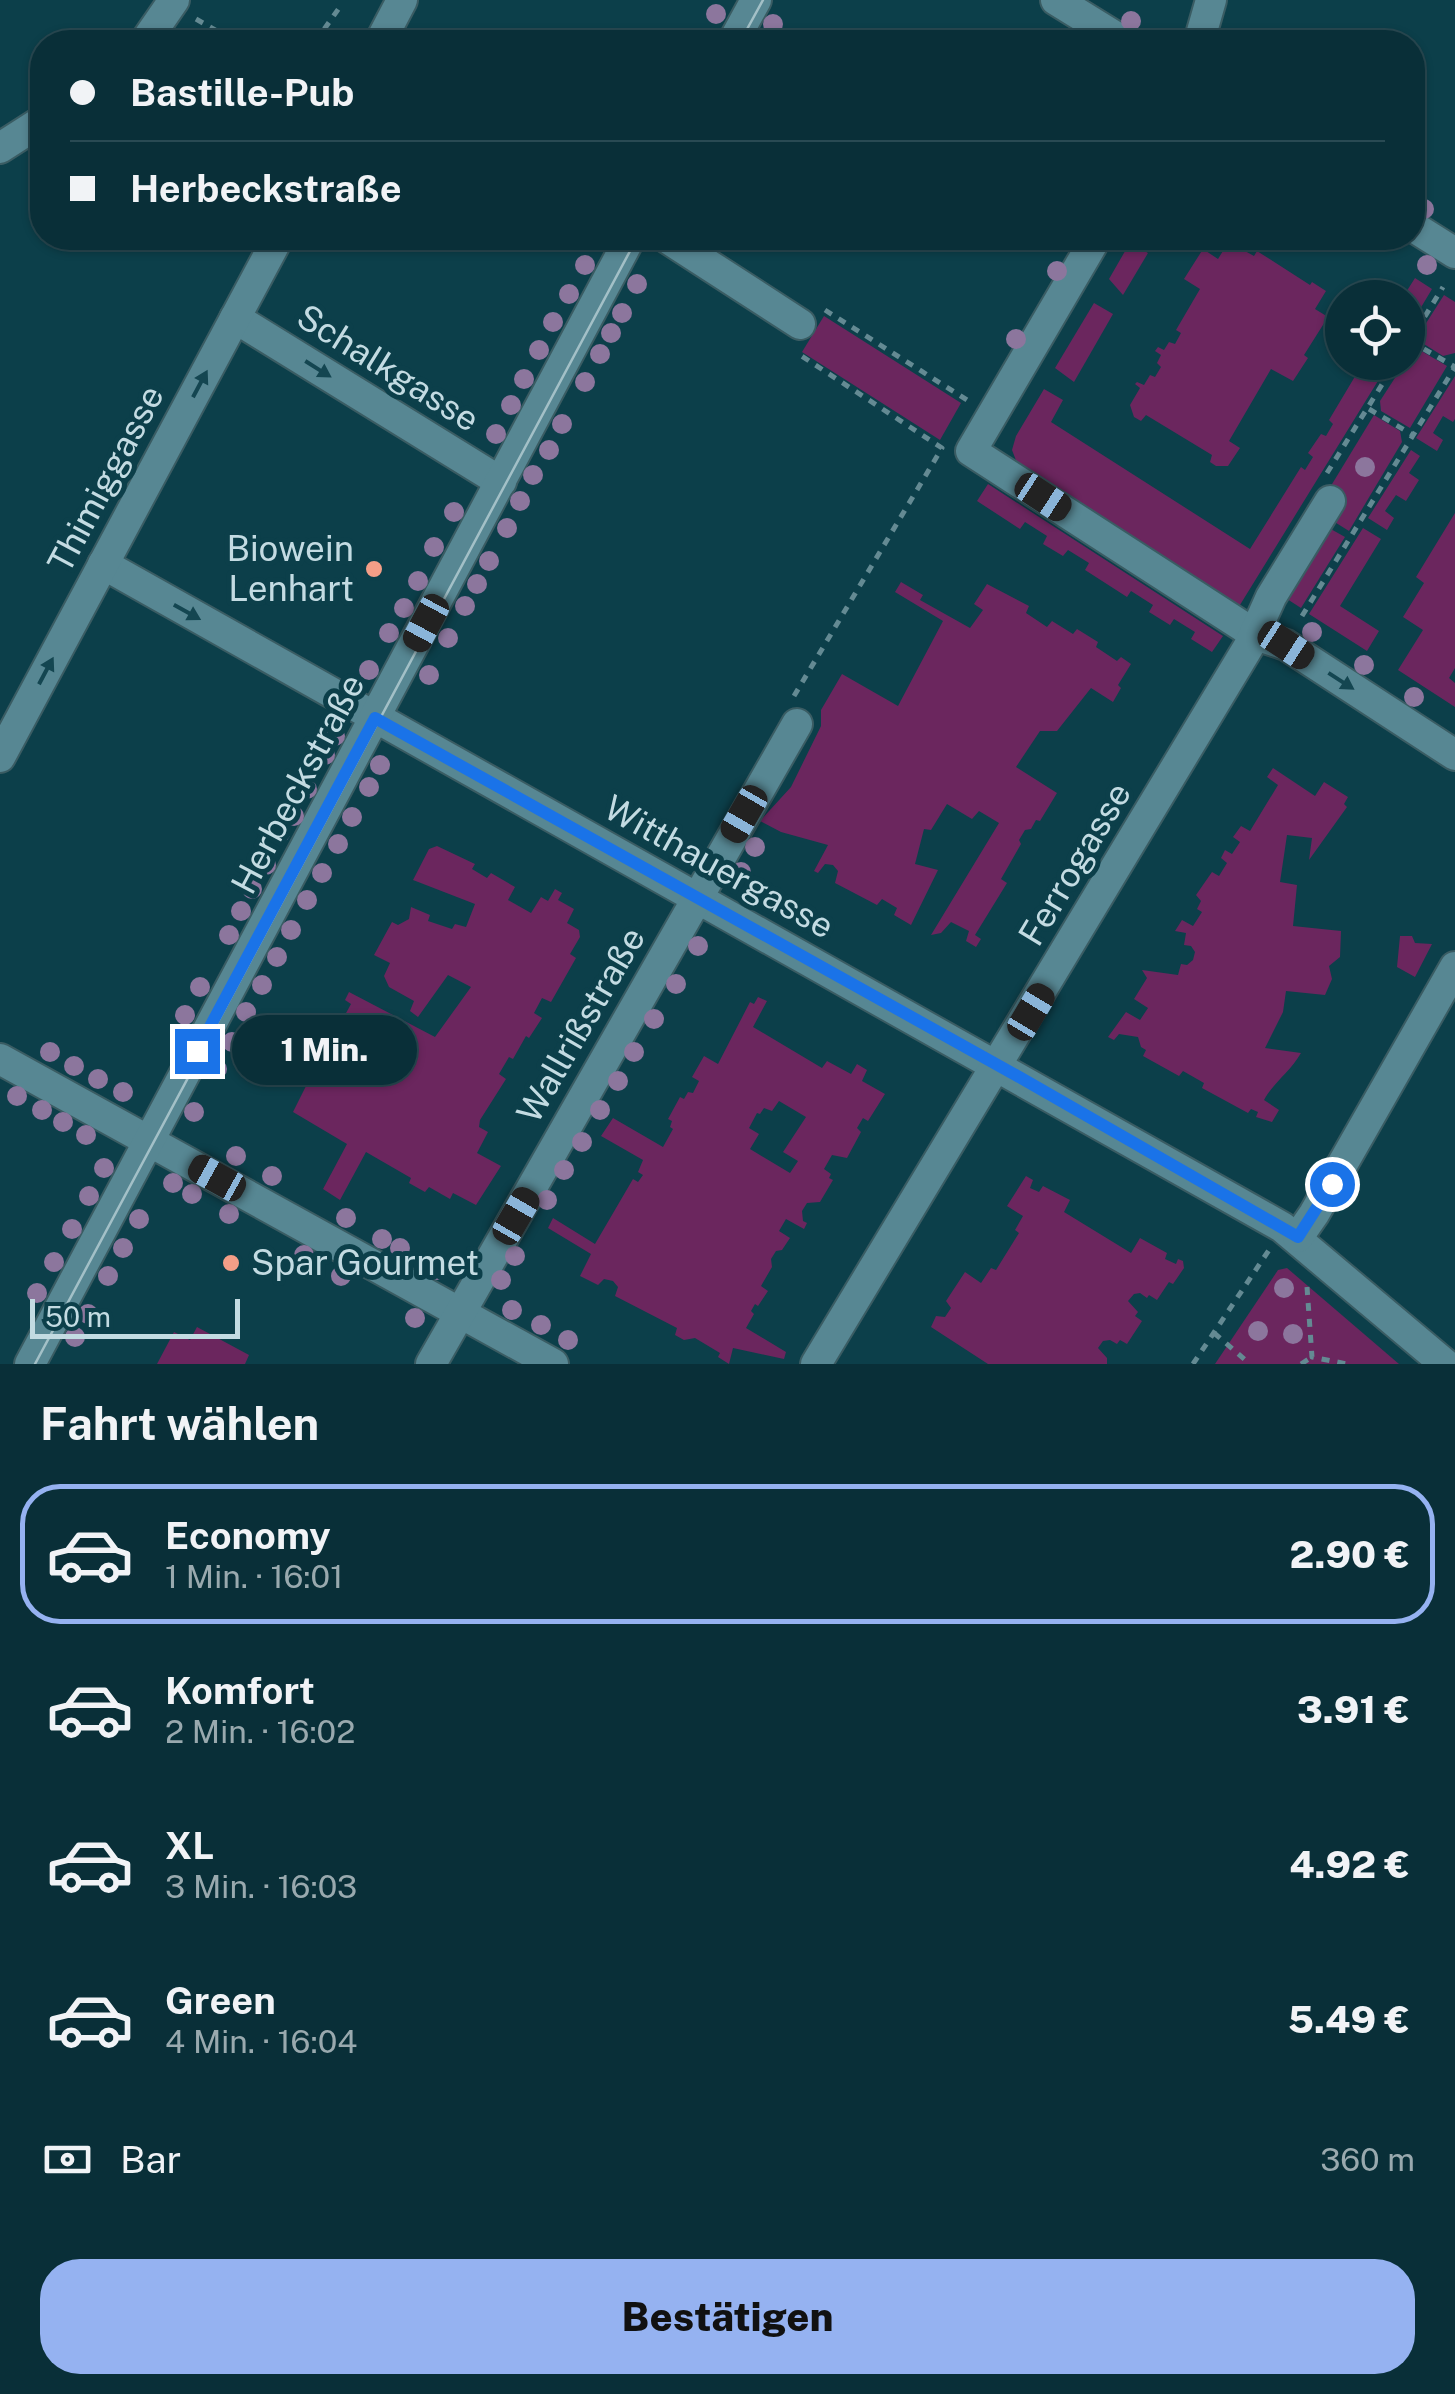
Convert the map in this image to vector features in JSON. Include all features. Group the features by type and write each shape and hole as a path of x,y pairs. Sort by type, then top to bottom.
{"street":[{"path":"386,30 402,0"},
{"path":"740,30 756,0"},
{"path":"1056,0 1105,30"},
{"path":"1203,30 1212,0"},
{"path":"153,30 173,2"},
{"path":"0,148 30,129"},
{"path":"1425,234 1455,253"},
{"name":"Thimiggasse","path":"0,756 272,250"},
{"name":"Herbeckstraße","path":"30,1364 624,250"},
{"path":"685,250 807,330"},
{"path":"1088,250 956,449 1256,635 1286,645 1455,755"},
{"name":"Schalkgasse","path":"236,318 501,482"},
{"name":"Ferrogasse","path":"816,1364 1256,635 1271,597 1328,489"},
{"name":"Witthauergasse","path":"102,564 999,1065 1298,1237 1445,1364"},
{"name":"Wallrißstraße","path":"431,1364 696,897 794,712"},
{"path":"1298,1237 1455,967"},
{"path":"0,1059 553,1364"}],"path":[{"path":"173,2 217,30"},
{"path":"324,30 342,4"},
{"path":"1425,317 1443,288"},
{"path":"807,330 969,402"},
{"path":"794,712 956,449 807,330"},
{"path":"1302,616 1455,367 1425,351"},
{"path":"1328,489 1385,380"},
{"path":"1368,408 1413,435"},
{"path":"1193,1364 1269,1250"},
{"path":"1307,1279 1312,1358"},
{"path":"1214,1333 1250,1364"},
{"path":"1301,1364 1312,1358 1347,1364"}],"shaded area":[{"path":"1126,250 1148,253 1123,295 1109,279"},
{"path":"1204,250 1218,259 1224,250 1246,250 1254,256 1257,251 1325,290 1315,309 1325,315 1325,322 1304,355 1308,358 1293,381 1271,369 1229,441 1240,448 1228,466 1216,466 1210,462 1212,455 1146,415 1141,421 1134,417 1130,405 1140,388 1135,384 1144,385 1161,367 1157,363 1161,355 1155,351 1158,347 1164,350 1169,342 1175,344 1181,333 1176,330 1200,289 1184,279"},
{"path":"1444,295 1455,302 1455,353 1443,356 1425,345 1425,325"},
{"path":"1094,303 1113,314 1074,382 1055,368"},
{"path":"824,316 961,403 940,440 802,352"},
{"path":"1425,353 1447,366 1410,428 1381,411 1380,401 1394,380 1425,380"},
{"path":"1455,376 1455,419 1453,422 1443,416 1433,433 1443,440 1437,451 1416,438"},
{"path":"1353,380 1379,380 1235,613 1019,468 1012,450 1044,389 1063,400 1051,422 1250,549 1301,467 1305,470 1313,457 1308,453 1321,434 1326,436 1333,424 1329,420"},
{"path":"1374,415 1400,431 1402,442 1349,531 1333,521 1326,494"},
{"path":"1411,450 1420,456 1409,473 1419,480 1406,501 1396,495 1385,511 1394,518 1387,530 1368,518"},
{"path":"988,484 1223,636 1212,652 1191,639 1195,632 1174,619 1170,625 1149,612 1153,605 1131,591 1127,597 1085,570 1089,563 1068,550 1063,556 1043,544 1047,536 1025,522 1020,529 977,501"},
{"path":"1455,513 1455,668 1449,678 1455,683 1455,707 1398,670 1423,630 1403,617 1424,583 1416,577"},
{"path":"1329,528 1345,537 1301,608 1284,597"},
{"path":"1363,528 1381,539 1340,606 1379,631 1367,651 1309,614"},
{"path":"901,582 923,595 920,600 970,628 983,610 974,604 987,584 1029,606 1026,613 1047,627 1052,621 1073,634 1077,629 1117,661 1121,657 1131,664 1113,702 1091,688 1057,731 1040,731 1016,767 1057,793 1040,821 1036,820 1019,840 1021,844 1001,879 1007,883 975,935 981,939 976,947 966,941 969,931 951,922 941,933 931,935 999,823 979,811 972,819 947,804 931,830 924,829 915,864 938,870 911,925 894,915 897,908 882,899 877,905 835,883 838,871 833,865 825,864 818,873 814,871 828,845 781,832 760,821 791,787 821,726 821,710 842,674 898,706 943,621 895,592"},
{"path":"1273,768 1315,796 1324,782 1348,797 1344,804 1347,807 1309,860 1312,838 1287,835 1280,882 1297,885 1293,926 1341,931 1340,957 1329,966 1332,979 1325,995 1286,991 1283,1012 1265,1048 1301,1053 1264,1100 1279,1110 1272,1122 1202,1088 1204,1083 1183,1071 1179,1076 1143,1056 1146,1050 1138,1037 1108,1037 1126,1012 1140,1020 1148,1008 1134,999 1147,978 1142,970 1178,975 1181,964 1193,960 1195,952 1184,945 1186,933 1175,931 1182,920 1193,926 1202,912 1197,909 1201,901 1196,895 1212,872 1219,876 1227,863 1221,858 1225,850 1232,854 1240,842 1233,837 1241,826 1250,831 1278,785 1267,777"},
{"path":"437,846 475,864 472,869 487,878 491,873 515,887 508,900 531,913 541,897 548,901 555,889 562,893 558,900 574,909 567,923 579,930 580,937 570,954 576,958 551,1002 542,998 534,1013 542,1018 513,1059 509,1057 499,1074 506,1079 480,1120 479,1127 488,1132 477,1153 501,1166 476,1205 453,1193 450,1199 429,1187 425,1192 409,1183 411,1178 366,1152 340,1200 323,1189 347,1144 293,1112 322,1054 319,1051 329,1033 334,1035 351,1004 345,1000 349,992 435,1037 471,987 448,975 418,1017 410,1011 414,1001 389,987 384,976 390,963 374,955 392,922 398,925 409,919 411,907 430,915 428,921 452,929 455,924 466,927 475,904 413,880 429,849"},
{"path":"1400,936 1412,936 1415,943 1432,944 1415,977 1397,967"},
{"path":"758,997 767,1001 753,1027 822,1068 827,1061 851,1074 857,1064 867,1070 862,1081 885,1094 868,1121 863,1118 857,1128 861,1132 847,1158 832,1155 824,1169 833,1180 820,1202 807,1203 802,1211 807,1223 804,1229 786,1219 779,1231 790,1238 771,1259 772,1267 761,1286 768,1291 758,1306 755,1304 746,1328 786,1352 784,1359 733,1348 729,1364 718,1357 720,1353 695,1338 684,1340 675,1335 677,1328 615,1296 618,1287 613,1281 604,1279 598,1285 580,1276 591,1254 548,1228 553,1218 595,1244 633,1179 638,1182 643,1175 638,1172 643,1160 601,1136 613,1118 663,1147 673,1129 668,1119 680,1097 684,1099 688,1092 693,1093 699,1081 692,1077 704,1056 718,1064 750,1002 754,1004","holes":["779,1101 806,1117 783,1152 798,1161 790,1173 750,1149 759,1134 749,1128 764,1108 772,1111"]},
{"path":"1026,1176 1033,1180 1030,1188 1039,1192 1043,1186 1070,1200 1064,1212 1131,1253 1140,1238 1167,1253 1165,1259 1176,1264 1178,1259 1183,1261 1184,1268 1157,1300 1140,1293 1128,1301 1142,1321 1127,1344 1120,1340 1117,1344 1103,1341 1098,1348 1107,1364 988,1364 931,1327 936,1316 945,1317 951,1308 946,1301 965,1272 981,1283 991,1268 996,1270 1019,1233 1015,1230 1023,1216 1007,1206"},
{"path":"1287,1268 1399,1364 1215,1364 1278,1270"},
{"path":"197,1327 249,1355 245,1364 157,1364 174,1332 190,1340"}],"tram line":[{"path":"747,30 763,0"},
{"path":"35,1364 631,250"}],"place":[{"name":"Biowein Lenhart","path":"374,569"},
{"name":"Spar Gourmet","path":"231,1263"}],"route":[{"path":"197,1051 375,718 1298,1237 1332,1184"}]}
